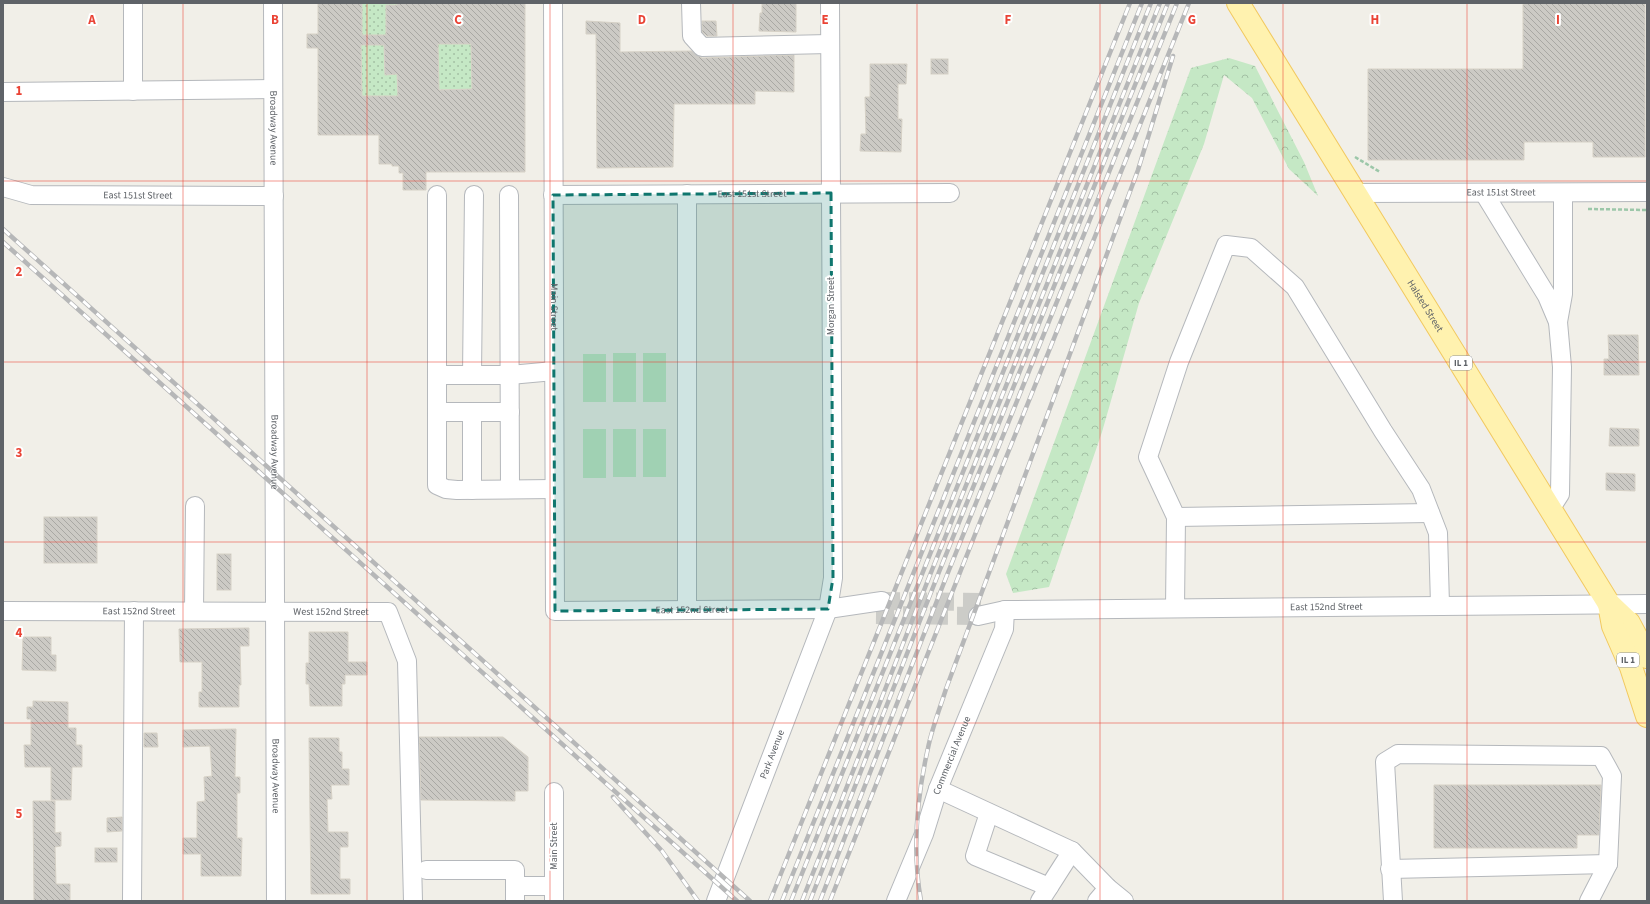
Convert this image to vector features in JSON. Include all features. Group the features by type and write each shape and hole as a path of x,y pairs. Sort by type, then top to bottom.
{"main road":[{"name":"Halsted Street","path":"1238,5 1551,508 1608,604 1629,623 1647,657"},
{"name":"Halsted Street","path":"1608,604 1613,626 1631,667 1647,716"}],"street":[{"path":"133,3 133,91"},
{"name":"Broadway Avenue","path":"273,3 276,901"},
{"name":"Main Street","path":"552,3 555,611"},
{"path":"691,3 692,36 702,47 830,44"},
{"name":"Morgan Street","path":"828,609 833,578 830,3"},
{"path":"3,92 273,90"},
{"name":"East 151st Street","path":"3,187 31,195 274,196"},
{"name":"East 151st Street","path":"1354,193 1484,193 1563,201 1647,192"},
{"name":"East 151st Street","path":"553,195 950,193"},
{"path":"1484,193 1547,296 1558,322"},
{"path":"687,194 687,610"},
{"path":"437,195 438,485 446,489 472,490 554,489"},
{"path":"472,375 474,195"},
{"path":"509,195 510,489"},
{"path":"1551,508 1560,494 1562,367 1558,322 1563,294 1563,201"},
{"path":"1175,608 1176,516 1148,457 1179,362 1226,245 1251,248 1295,287 1383,431 1421,489 1438,533 1440,605"},
{"path":"437,375 510,375 554,371"},
{"path":"437,412 510,412"},
{"path":"472,412 472,490"},
{"path":"194,611 195,506"},
{"path":"1176,516 1430,513"},
{"name":"East 152nd Street","path":"982,609 1647,604"},
{"name":"East 152nd Street","path":"555,611 879,608"},
{"name":"Park Avenue","path":"716,901 828,609"},
{"name":"Commercial Avenue","path":"896,901 924,834 938,789 1004,629 1005,610"},
{"name":"East 152nd Street","path":"3,611 274,611"},
{"path":"132,901 134,611"},
{"name":"West 152nd Street","path":"274,611 388,612 408,661 413,901"},
{"path":"1393,901 1385,762 1398,754 1601,756 1612,776 1608,864 1589,901"},
{"path":"938,789 1072,851 1102,895 1124,901"},
{"name":"Main Street","path":"554,792 554,894"},
{"path":"989,813 975,856 1045,894 1072,851"},
{"path":"1390,869 1608,864"},
{"path":"426,870 515,870 515,893 554,894"}],"path":[{"path":"1354,157 1380,172"},
{"path":"1563,201 1647,210"}],"highlighted area":[{"path":"831,193 833,578 828,609 555,611 553,195"}],"green space":[{"path":"362,3 397,3 397,5 386,5 386,29 388,30 388,35 362,35"},
{"path":"438,44 471,44 472,89 419,90"},
{"path":"361,45 388,45 384,49 385,74 399,74 397,77 398,96 362,108"},
{"path":"1229,58 1255,66 1304,162 1318,196 1289,169 1252,98 1224,75 1204,144 1139,303 1102,432 1049,587 1013,593 1006,574 1191,68"},
{"path":"613,353 636,353 636,402 613,402"},
{"path":"643,353 666,353 666,402 643,402"},
{"path":"583,354 606,354 606,402 583,402"},
{"path":"583,429 606,429 606,478 583,478"},
{"path":"613,429 636,429 636,477 613,477"},
{"path":"643,429 666,429 666,477 643,477"}],"building":[{"path":"318,3 362,3 362,35 386,35 386,5 397,5 397,3 525,3 525,172 426,172 426,190 403,190 403,173 399,173 399,166 392,166 392,164 379,164 379,135 318,135 318,48 307,48 307,34 318,34","holes":["438,44 471,44 472,89 439,90","361,45 384,45 385,75 397,74 398,96 362,96"]},
{"path":"762,3 796,3 796,32 759,31"},
{"path":"1523,3 1645,3 1645,157 1593,157 1593,142 1524,142 1524,160 1368,160 1368,69 1523,69"},
{"path":"586,21 620,23 620,52 692,51 702,58 794,55 794,92 755,91 755,104 674,104 673,167 597,168 596,34 586,34"},
{"path":"702,21 716,21 717,36 707,36 702,32"},
{"path":"931,59 948,59 948,74 931,74"},
{"path":"870,64 907,64 906,84 898,84 898,119 902,119 901,152 860,151 861,134 866,134 865,97 870,97"},
{"path":"1608,335 1638,335 1639,375 1604,375 1604,359 1609,359"},
{"path":"1610,428 1639,429 1639,446 1609,446"},
{"path":"1606,473 1635,474 1635,491 1606,490"},
{"path":"44,517 97,517 97,563 44,563"},
{"path":"217,554 231,554 231,590 217,590"},
{"path":"249,628 249,646 240,646 241,685 239,685 239,707 199,707 199,692 202,692 202,662 180,662 179,629"},
{"path":"309,632 348,632 348,662 367,662 367,675 345,675 345,684 342,684 342,706 310,706 309,684 306,684 306,663 309,663"},
{"path":"23,637 51,637 51,655 56,655 56,671 22,670"},
{"path":"33,701 68,702 68,728 76,728 76,745 82,745 82,767 72,767 71,800 51,800 51,767 25,767 24,745 31,745 31,719 27,719 27,707 33,707"},
{"path":"236,729 235,777 240,777 240,793 237,793 237,838 242,838 241,876 201,876 201,854 183,854 183,838 197,838 197,802 205,801 204,777 212,776 210,746 183,747 183,730"},
{"path":"144,733 157,733 158,747 144,747"},
{"path":"419,737 503,737 528,757 528,791 515,791 515,801 421,800"},
{"path":"309,738 339,738 339,752 342,752 342,769 349,769 349,785 331,785 332,799 327,799 328,832 348,832 348,847 340,847 340,879 350,879 350,894 311,894"},
{"path":"1434,785 1601,785 1599,835 1577,835 1577,848 1434,848"},
{"path":"33,801 55,801 55,833 61,832 61,846 55,847 56,884 70,884 70,901 34,901"},
{"path":"122,817 122,831 107,832 107,818"},
{"path":"95,848 117,848 117,862 95,862"}],"tunnel":[{"path":"882,601 985,602"},
{"path":"876,615 978,616"}],"railway":[{"path":"770,901 1130,3"},
{"path":"782,901 1142,3"},
{"path":"791,901 1151,3"},
{"path":"802,901 930,575 1160,3"},
{"path":"810,901 939,572 1168,3"},
{"path":"820,901 947,575 1177,3"},
{"path":"830,901 976,532 1189,3"},
{"path":"921,901 918,882 916,844 917,824 924,767 934,726 946,689 1138,170 1173,56"},
{"path":"3,229 750,901"},
{"path":"3,242 737,901"},
{"path":"613,797 662,851 698,901"}]}
